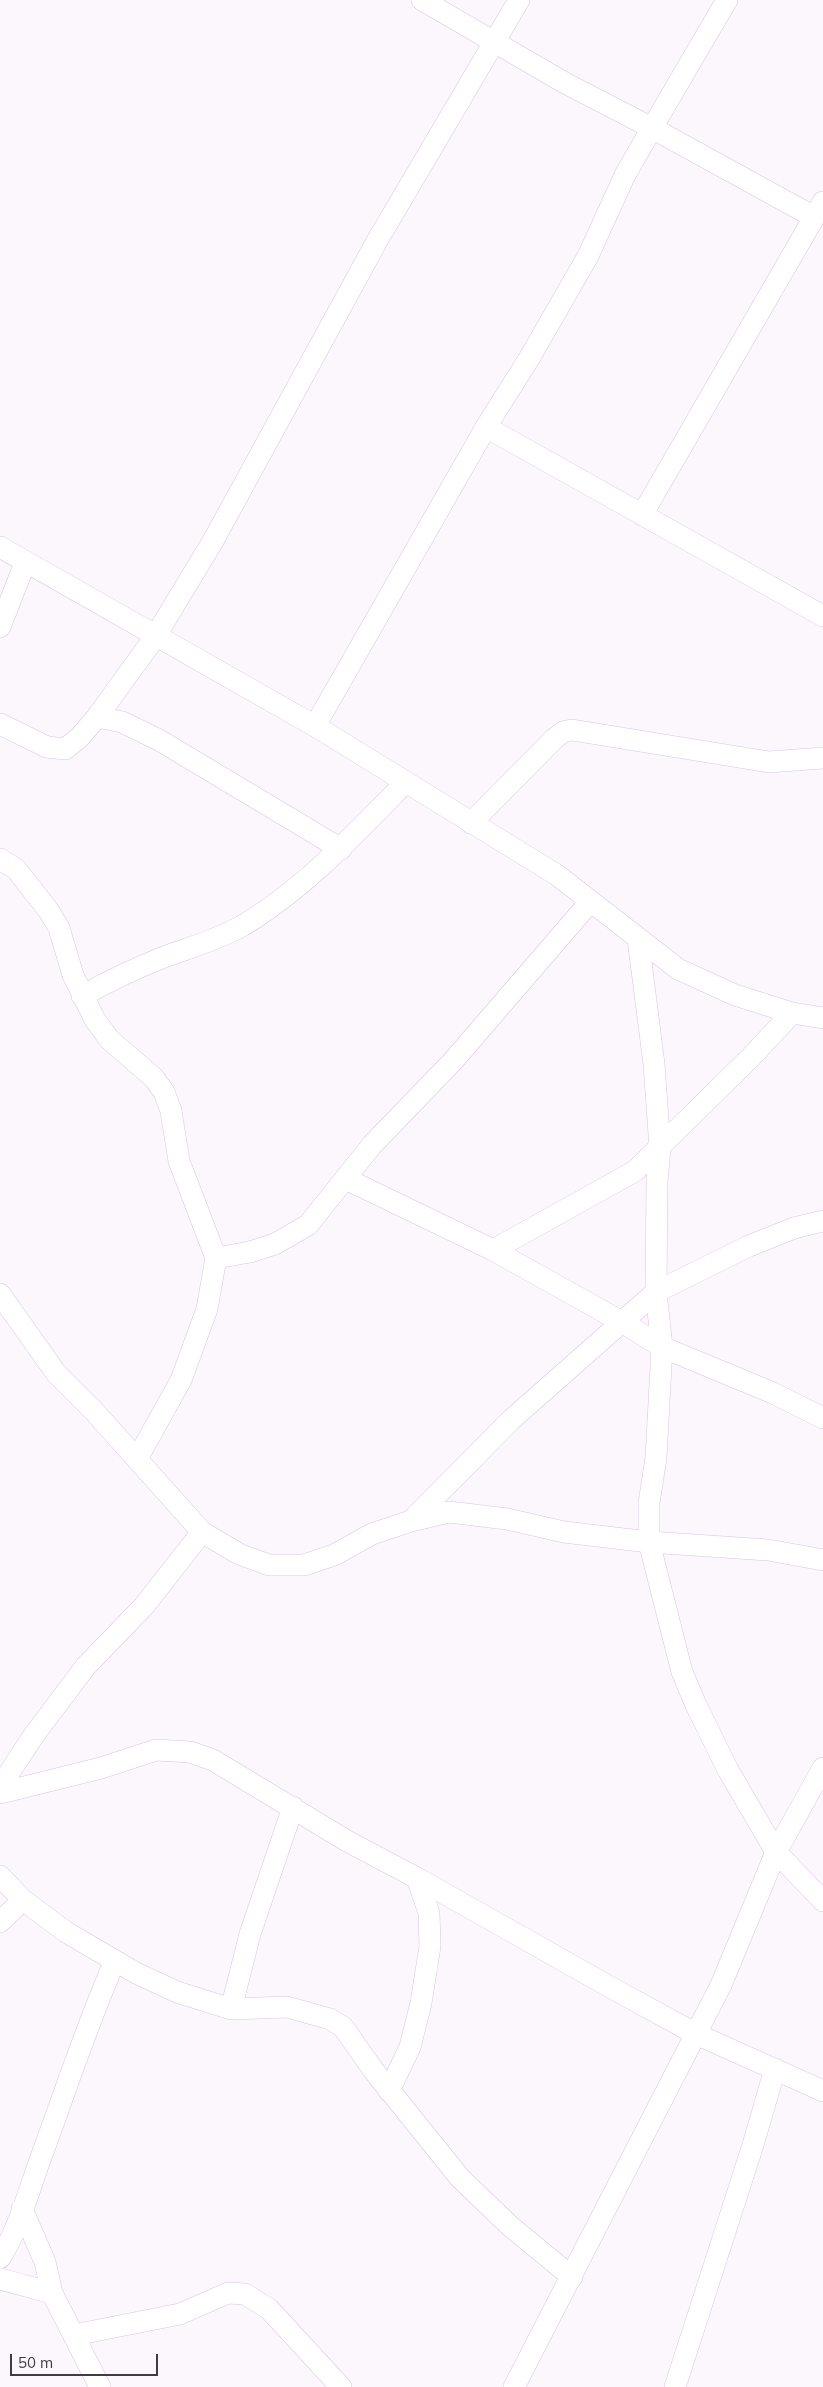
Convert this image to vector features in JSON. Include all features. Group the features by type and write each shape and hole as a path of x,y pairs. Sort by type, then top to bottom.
{"street":[{"path":"422,0 564,83 819,210 642,515"},
{"path":"0,724 47,747 65,749 79,738 97,717 156,637 213,541 377,241 496,42 519,0"},
{"path":"315,726 486,427 530,357 588,256 625,175 727,0"},
{"path":"486,427 823,616"},
{"path":"0,547 25,563 315,726 557,876 678,969 735,995 792,1013 823,1018"},
{"path":"0,627 25,563"},
{"path":"97,717 122,722 159,740 341,850"},
{"path":"471,823 554,739 562,732 572,730 769,762 823,758"},
{"path":"82,996 122,974 208,943 242,926 282,898 341,850 405,783"},
{"path":"0,858 16,869 49,911 59,928 82,996 95,1020 110,1040 154,1078 164,1092 171,1111 178,1161 216,1258 207,1309 181,1380 137,1459"},
{"path":"216,1258 250,1252 275,1244 308,1225 372,1144 453,1061 590,902"},
{"path":"638,939 654,1064 660,1148 657,1181 656,1292 662,1348 656,1458 649,1503 649,1542 682,1672 728,1770 776,1852 823,1901"},
{"path":"493,1250 635,1171 660,1148 792,1013"},
{"path":"346,1179 493,1250 622,1322 662,1348 773,1393 823,1418"},
{"path":"411,1521 512,1420 656,1292 749,1246 794,1228 823,1221"},
{"path":"0,1294 56,1374 137,1459 202,1532 239,1554 269,1565 304,1565 334,1555 372,1534 411,1521 449,1512 507,1519 564,1532 649,1542 768,1550 823,1560"},
{"path":"0,1787 34,1735 86,1666 144,1606 202,1532"},
{"path":"0,1793 101,1768 156,1750 190,1752 213,1760 347,1841 418,1878 558,1959 696,2034 823,2091"},
{"path":"514,2387 721,1985 776,1852 823,1768"},
{"path":"231,2009 250,1934 293,1807"},
{"path":"0,1876 23,1900 66,1932 115,1961 177,1992 231,2009 288,2008 330,2019 343,2027 390,2091 460,2178 510,2226 572,2277"},
{"path":"390,2091 410,2047 421,2003 430,1946 429,1913 418,1878"},
{"path":"0,1922 23,1900"},
{"path":"0,2258 8,2246 82,2040 115,1961"},
{"path":"674,2387 753,2145 775,2068"},
{"path":"22,2209 45,2262 52,2293 100,2387"},
{"path":"0,2279 52,2293"},
{"path":"74,2335 180,2314 228,2293 245,2294 269,2309 341,2387"}]}
